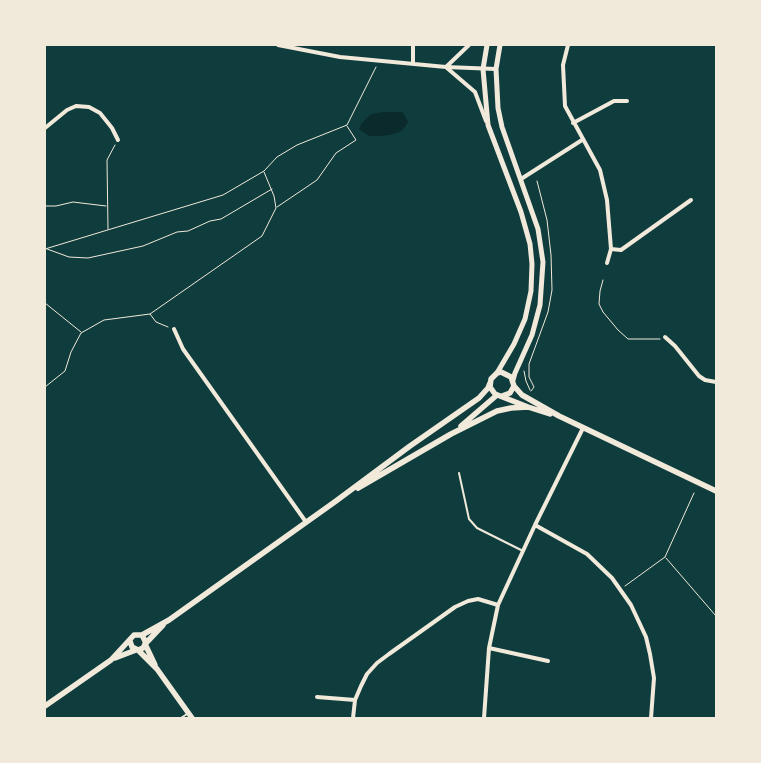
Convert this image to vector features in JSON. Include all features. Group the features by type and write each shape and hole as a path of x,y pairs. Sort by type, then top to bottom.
{"main road":[{"path":"45,706 111,660 134,635 142,635 168,620 478,398 488,388 491,379 497,373 509,375 522,395 559,416 716,491"},
{"path":"490,383 492,391 499,396 559,416"},
{"path":"451,434 499,396 510,393 514,383"},
{"path":"336,501 451,434 497,411 528,407"},
{"path":"111,660 143,648 168,620"},
{"path":"142,635 157,669"},
{"path":"130,641 132,648 137,650 157,669 190,716"}],"street":[{"path":"278,45 340,57 446,67 496,69"},
{"path":"413,45 413,64"},
{"path":"446,67 469,45"},
{"path":"487,45 483,69 488,125"},
{"path":"500,45 496,69 498,108 502,127 538,228 543,277 540,306 532,334 515,373 514,383"},
{"path":"568,45 563,65 565,106 600,170 607,200 611,249 607,263"},
{"path":"446,67 475,92 521,212 530,244 532,264 531,291 528,307 520,331 505,362 497,373"},
{"path":"573,123 614,101 627,101"},
{"path":"45,128 66,110 76,106 89,107 100,113 112,128 118,140"},
{"path":"510,182 521,179 582,140"},
{"path":"611,249 621,250 692,200"},
{"path":"174,329 184,349 306,522"},
{"path":"665,337 675,346 699,376 705,380 716,382"},
{"path":"484,718 489,648 498,605 583,428"},
{"path":"535,525 587,554 612,578 631,604 646,637 650,654 654,678 651,718"},
{"path":"353,718 354,700 367,674 377,663 455,607 468,601 478,600 498,605"},
{"path":"489,648 548,661"},
{"path":"317,697 354,700"}],"lane":[{"path":"459,473 469,519 477,528 523,552"},
{"path":"181,718 190,716"}],"path":[{"path":"46,248 223,195 264,171 276,157 297,145 347,125 379,60"},
{"path":"45,387 65,371 71,352 81,333 104,320 150,314 262,236 276,208 317,180 336,152 356,140 347,125"},
{"path":"108,230 106,206 107,160 118,140"},
{"path":"264,171 272,189 276,208"},
{"path":"46,248 69,257 88,258 143,246 177,232 188,231 210,221 221,219 272,189"},
{"path":"45,206 56,206 73,202 106,206"},
{"path":"603,280 599,304 618,330 628,338 657,339 665,337"},
{"path":"45,303 81,333"},
{"path":"150,314 156,322 174,329"},
{"path":"524,368 526,381 531,391 534,387"},
{"path":"629,583 665,557 694,493"},
{"path":"665,557 716,616"}],"water":[{"path":"403,112 408,122 402,131 390,135 369,136 359,129 371,114"}]}
